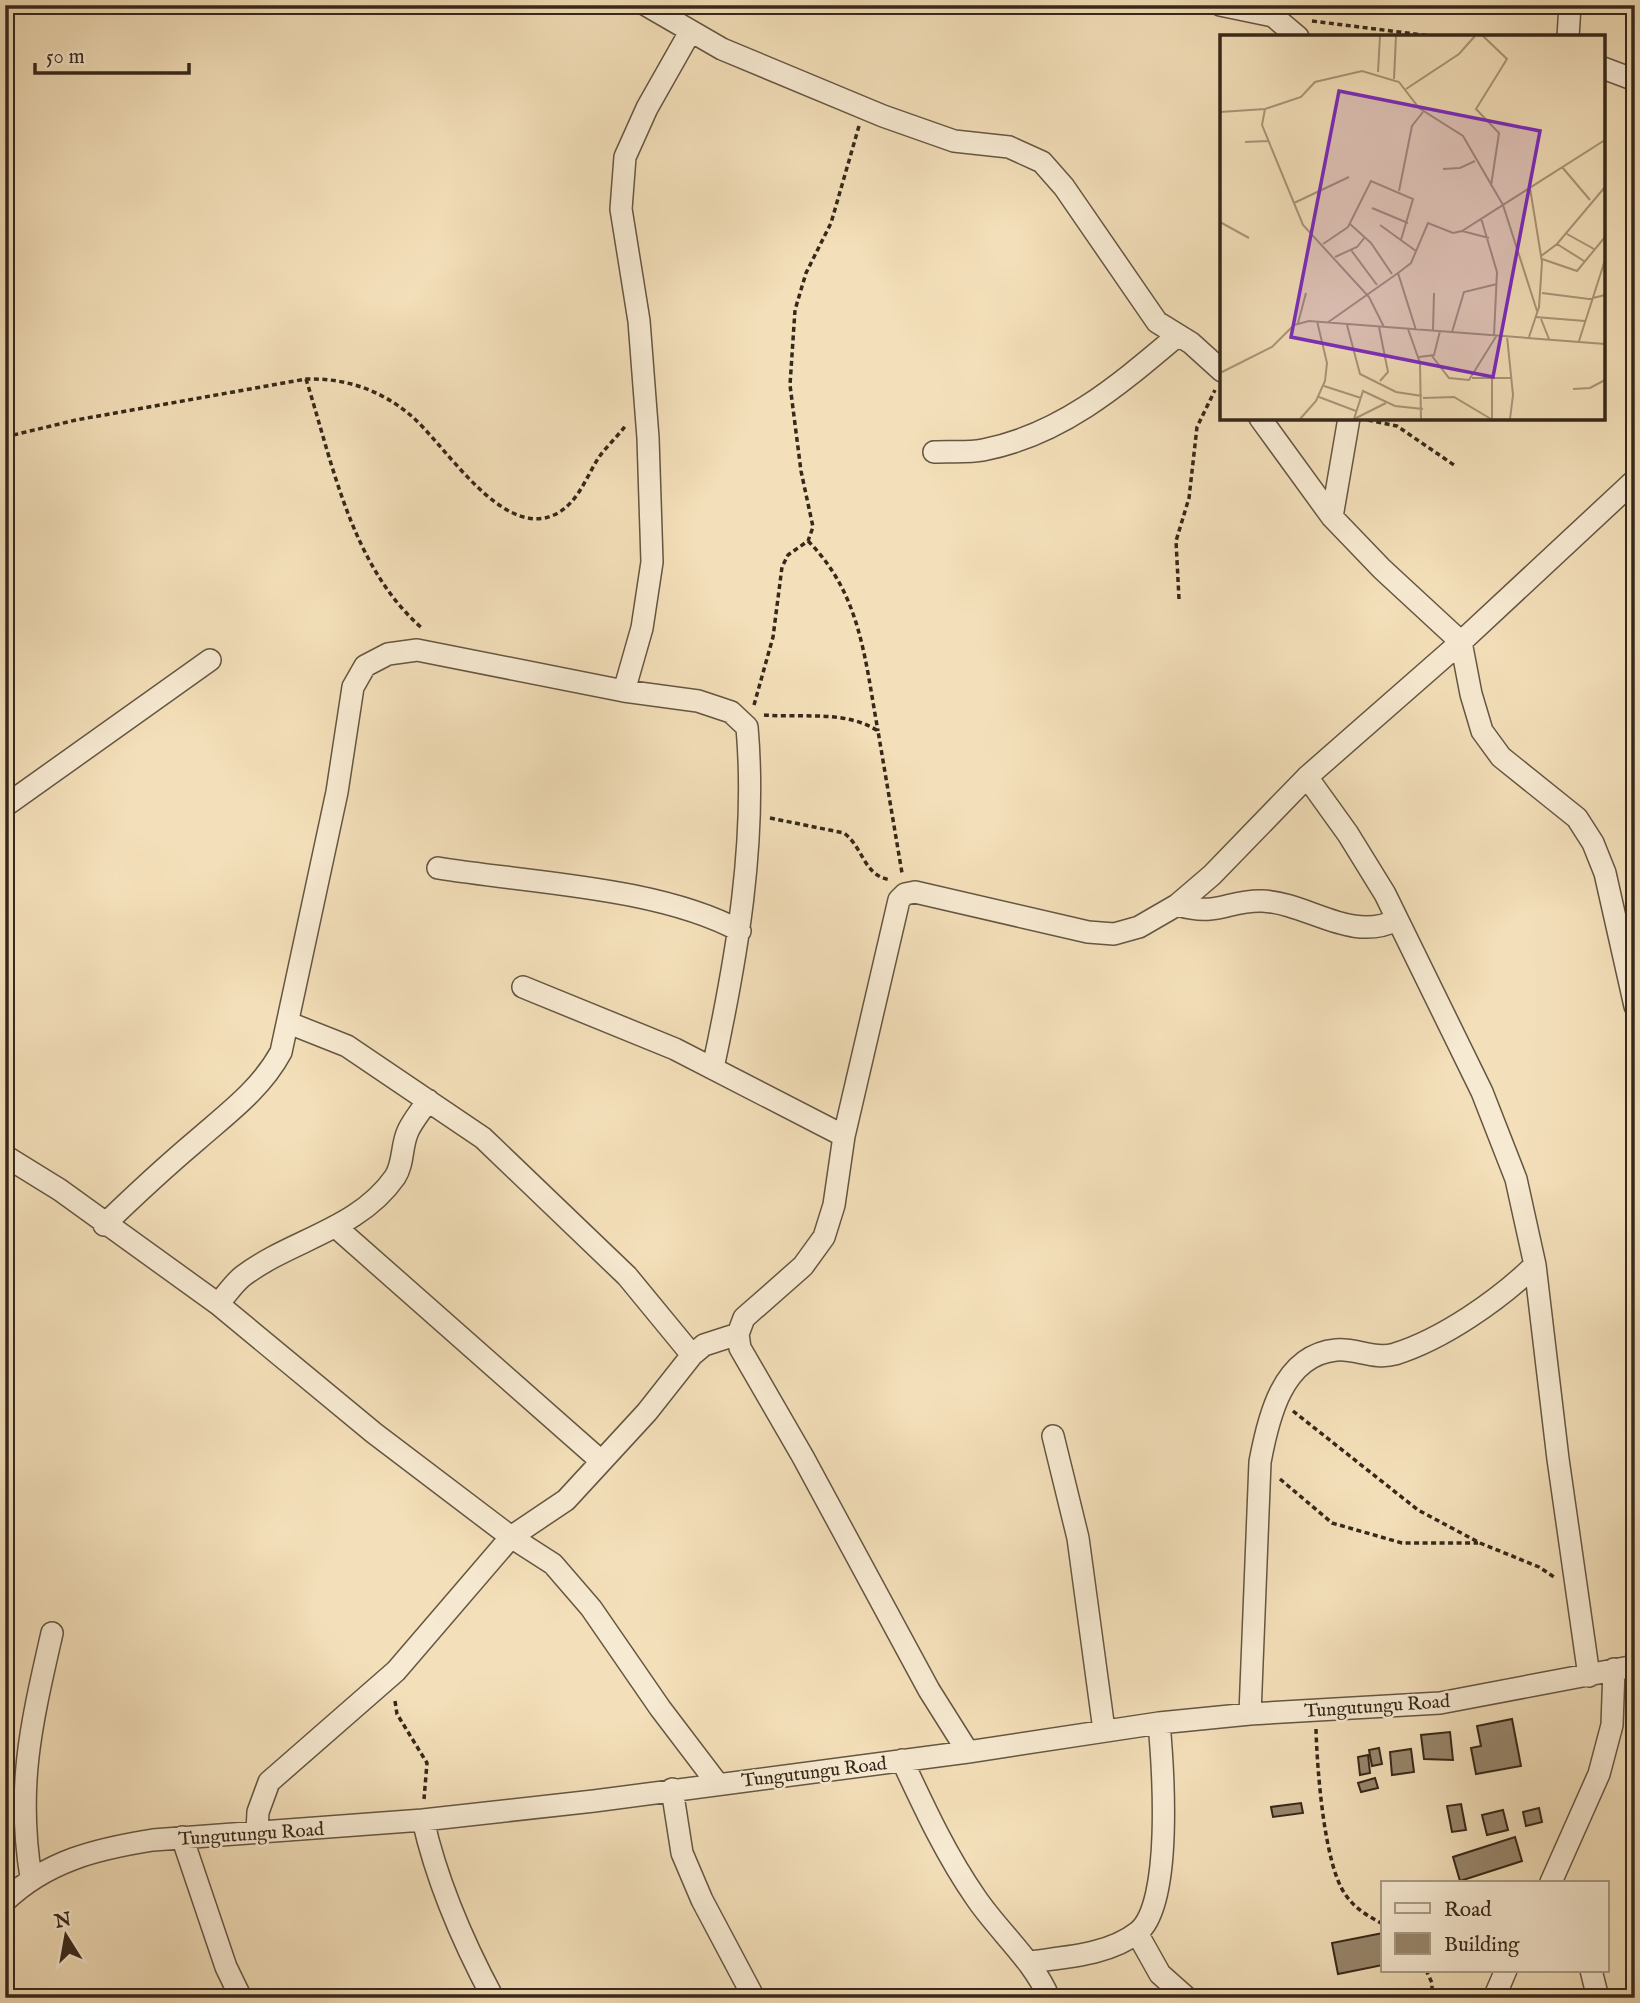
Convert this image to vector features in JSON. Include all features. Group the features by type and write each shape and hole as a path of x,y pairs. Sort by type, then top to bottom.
{"street":[{"path":"646,5 722,49 864,108 954,141 1009,147 1042,162 1064,187 1157,322 1199,350 1220,369"},
{"path":"1220,5 1273,16 1296,35"},
{"path":"1568,35 1570,5"},
{"path":"624,691 642,628 652,562 639,321 621,209 625,157 647,108 690,32"},
{"path":"1605,69 1635,80"},
{"path":"934,452 981,450 1022,440 1067,420 1119,385 1177,336"},
{"path":"1261,420 1332,517 1382,569 1461,642 1471,694 1482,731 1502,757 1577,818 1593,843 1605,873 1635,1006"},
{"path":"1332,517 1349,420"},
{"path":"968,1752 929,1690 803,1457 740,1348 738,1334 744,1318 803,1266 824,1237 834,1205 844,1136 899,900 905,894 928,894 1088,932 1114,934 1139,927 1177,905 1252,836 1307,777 1461,642 1635,480"},
{"path":"104,1225 269,1074 281,1052 337,792 354,687 365,666 388,654 417,650 624,691 698,701 731,712 747,727 747,813 740,931 713,1068"},
{"path":"5,806 210,660"},
{"path":"1307,777 1349,834 1397,920 1482,1092 1516,1179 1535,1265 1589,1676"},
{"path":"438,868 647,899 687,908 740,931"},
{"path":"1177,905 1210,912 1259,901 1280,904 1363,928 1377,928 1397,920"},
{"path":"523,987 713,1068 844,1136"},
{"path":"289,1023 347,1046 483,1138 627,1276 692,1354"},
{"path":"218,1304 241,1278 260,1265 337,1228 394,1178 401,1165 408,1132 428,1100"},
{"path":"5,1156 60,1190 104,1225 218,1304 374,1433 511,1537 553,1564 591,1608 660,1708 718,1783"},
{"path":"337,1228 601,1461"},
{"path":"1250,1713 1260,1462 1266,1430 1287,1379 1312,1358 1337,1350 1375,1357 1392,1355 1416,1346 1483,1309 1535,1265"},
{"path":"257,1832 258,1812 269,1782 396,1671 511,1537 566,1500 647,1412 692,1354 704,1345 738,1334"},
{"path":"1054,1436 1078,1538 1104,1730"},
{"path":"31,1877 23,1816 24,1784 32,1723 52,1633"},
{"path":"1551,1881 1599,1774 1624,1667"},
{"name":"Tungutungu Road","path":"5,1901 31,1877 60,1862 113,1846 183,1837 423,1820 968,1752 1104,1730 1250,1713 1440,1703 1589,1676 1624,1667"},
{"path":"1030,1962 1110,1947 1137,1933 1150,1919 1159,1884 1164,1780 1159,1723"},
{"path":"902,1760 936,1832 974,1895 1004,1937 1030,1962 1049,1998"},
{"path":"672,1789 682,1853 702,1900 754,1998"},
{"path":"423,1820 432,1859 448,1903 493,1998"},
{"path":"183,1837 226,1967 241,1998"},
{"path":"1562,1859 1568,1881"},
{"path":"1137,1933 1160,1974 1186,1998"},
{"path":"1494,1998 1505,1972"},
{"path":"1592,1972 1598,1998"}],"path":[{"path":"1273,16 1423,35"},
{"path":"864,108 831,223 806,273 795,310 790,385 801,471 813,527 808,541 788,555 782,567 773,637 752,714 844,718 863,721 878,731"},
{"path":"306,379 364,553 386,591 407,615 432,637"},
{"path":"5,437 76,421 306,379 337,379 359,386 409,414 473,481 508,512 528,519 554,515 580,492 599,457 645,399"},
{"path":"1179,599 1176,541 1189,498 1198,427 1220,383"},
{"path":"1372,420 1397,426 1454,465"},
{"path":"747,813 844,833 852,839 871,872 881,879 903,882 858,620 830,563 808,541"},
{"path":"1277,1398 1418,1510 1480,1543 1539,1567 1578,1595"},
{"path":"1260,1462 1332,1522 1402,1543 1480,1543"},
{"path":"396,1671 397,1714 427,1763 423,1820"},
{"path":"1315,1710 1316,1755 1332,1866 1344,1893 1362,1913 1381,1923"},
{"path":"1427,1972 1432,1983 1432,1998"}],"building":[{"path":"1512,1719 1521,1766 1476,1774 1471,1748 1481,1746 1477,1726"},
{"path":"1450,1732 1453,1760 1424,1759 1421,1735"},
{"path":"1379,1748 1382,1764 1372,1766 1369,1750"},
{"path":"1411,1749 1414,1772 1392,1775 1390,1752"},
{"path":"1368,1755 1370,1773 1360,1775 1358,1757"},
{"path":"1375,1778 1378,1788 1361,1792 1358,1783"},
{"path":"1301,1803 1303,1813 1273,1817 1271,1807"},
{"path":"1461,1804 1466,1830 1452,1832 1447,1806"},
{"path":"1539,1808 1542,1822 1526,1826 1523,1812"},
{"path":"1503,1810 1508,1830 1487,1835 1482,1815"},
{"path":"1515,1837 1522,1861 1460,1881 1453,1857"},
{"path":"1381,1933 1381,1965 1338,1974 1332,1943"}]}
